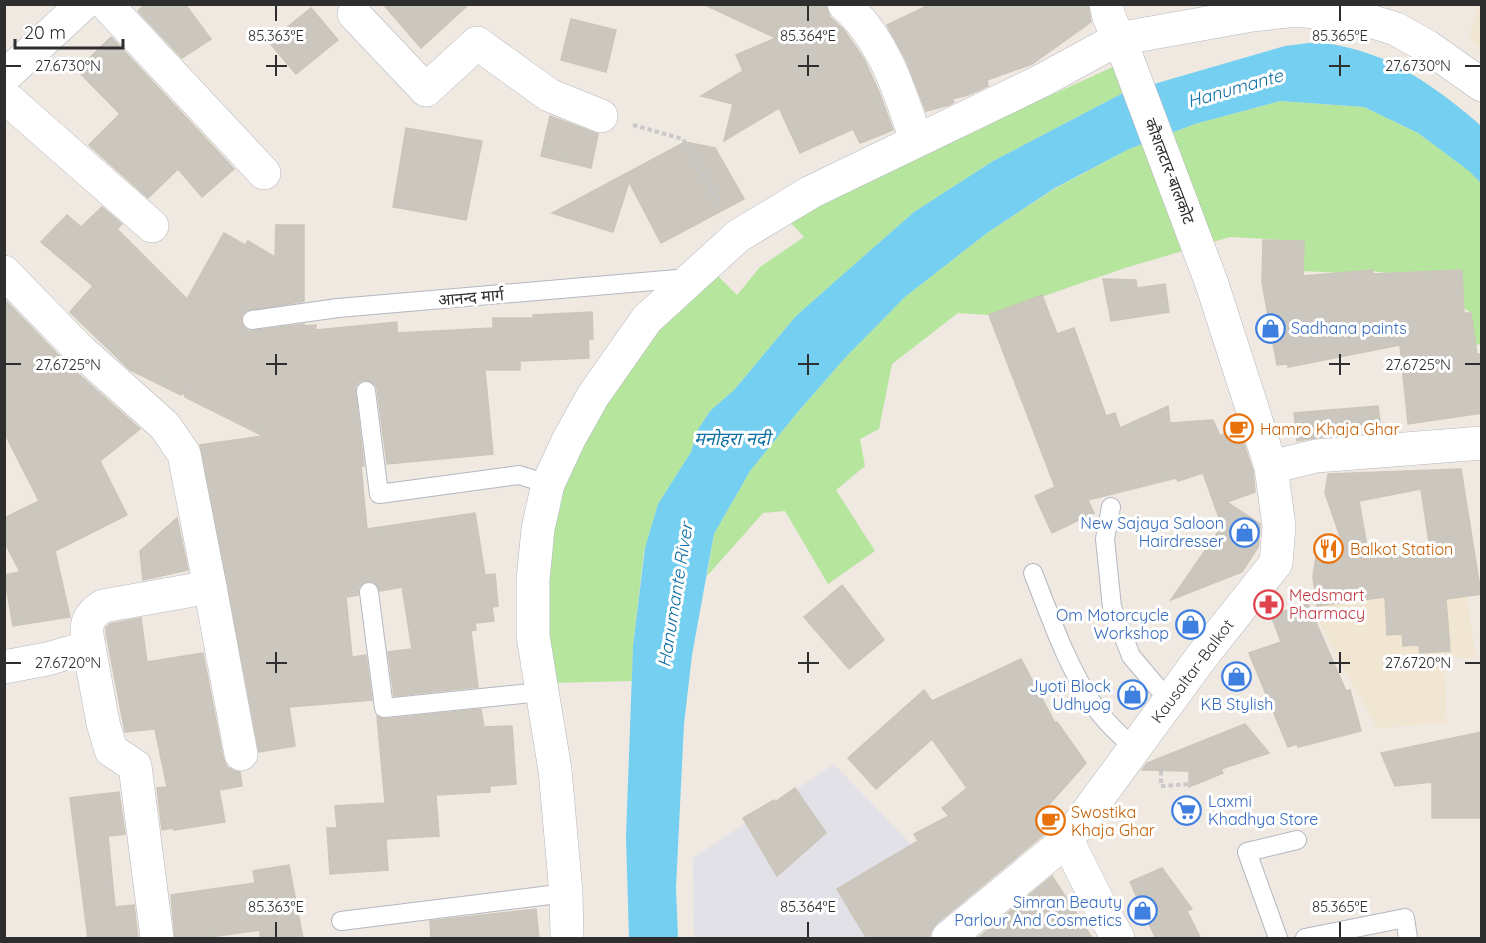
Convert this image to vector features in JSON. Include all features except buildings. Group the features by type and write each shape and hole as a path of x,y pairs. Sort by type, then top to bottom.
{"street":[{"path":"10,62 83,4"},
{"path":"106,4 264,172"},
{"path":"844,4 863,24 880,50 898,85 916,140"},
{"name":"कौशलटार-बालकोट","path":"1106,4 1212,284"},
{"path":"356,8 426,90 477,43 549,96 601,116"},
{"path":"567,939 566,893 555,770 533,636 533,580 538,528 548,484 569,439 593,396 646,319 738,236 811,192 1041,81 1122,49 1252,15 1298,10 1345,16 1396,29 1428,46 1482,85"},
{"path":"4,96 152,226"},
{"path":"4,272 80,350 165,426 184,454 241,754"},
{"name":"Kausaltar-Balkot","path":"948,939 1067,840 1147,757 1169,700 1276,562 1279,526 1271,467 1212,284"},
{"path":"1271,467 1316,456 1482,443"},
{"path":"157,939 135,766 111,750 103,723 86,633 92,613 103,606 210,587"},
{"path":"4,667 47,659 89,647"},
{"path":"1067,840 1118,939"}],"lane":[{"name":"आनन्द मार्ग","path":"252,320 338,308 691,278"},
{"path":"366,391 379,494 519,475 548,484"},
{"path":"1111,507 1105,539 1112,607 1131,656 1169,700"},
{"path":"1033,573 1066,656 1093,705 1112,728 1147,757"},
{"path":"369,592 384,708 541,692"},
{"path":"1278,939 1247,852 1297,840"},
{"path":"341,921 566,893"},
{"path":"1305,939 1405,918 1408,939"}],"path":[{"path":"601,116 683,139 738,236"},
{"path":"1147,757 1161,786 1189,784"}],"shaded area":[{"path":"1479,5 1481,5 1481,51 1469,36"},
{"path":"1464,577 1476,658 1444,658 1447,723 1377,728 1314,614 1316,586"},
{"path":"834,764 968,904 925,938 694,938 693,858"}],"green space":[{"path":"1115,66 1123,93 993,161 914,212 796,316 734,390 710,411 697,431 691,452 658,504 644,552 633,646 632,681 551,683 549,580 552,539 560,498 575,457 596,418 654,335 718,276 737,295 760,267 804,237 790,222 910,160"},
{"path":"1280,101 1364,107 1418,133 1470,171 1481,183 1481,344 1476,345 1471,313 1464,308 1462,271 1340,273 1303,271 1304,241 1230,237 1125,268 989,315 958,313 892,364 879,429 860,439 865,466 836,490 875,551 828,584 785,511 763,513 707,576 714,534 750,471 845,358 905,297 987,233 1056,188 1129,149 1195,124"}],"water":[{"name":"मनोहरा नदी","path":"1317,42 1354,49 1401,68 1449,100 1481,126 1481,183 1469,171 1418,133 1364,107 1280,101 1195,124 1129,149 1055,188 987,233 905,297 845,358 750,471 714,534 692,655 684,724 676,888 678,938 629,938 626,837 633,646 645,548 658,504 691,452 697,431 710,411 734,390 796,316 831,285 914,212 993,161 1123,93 1285,46"}],"place":[{"name":"Sadhana paints","path":"1270,328"},
{"name":"Hamro Khaja Ghar","path":"1239,429"},
{"name":"New Sajaya Saloon Hairdresser","path":"1245,532"},
{"name":"Balkot Station","path":"1329,549"},
{"name":"Medsmart Pharmacy","path":"1268,604"},
{"name":"Om Motorcycle Workshop","path":"1190,624"},
{"name":"KB Stylish","path":"1237,676"},
{"name":"Jyoti Block Udhyog","path":"1132,695"},
{"name":"Laxmi Khadhya Store","path":"1187,810"},
{"name":"Swostika Khaja Ghar","path":"1050,821"},
{"name":"Simran Beauty Parlour And Cosmetics","path":"1143,911"}],"water label":[{"name":"Hanumante","path":"1235,88"},
{"name":"Hanumante River","path":"675,595"}]}
